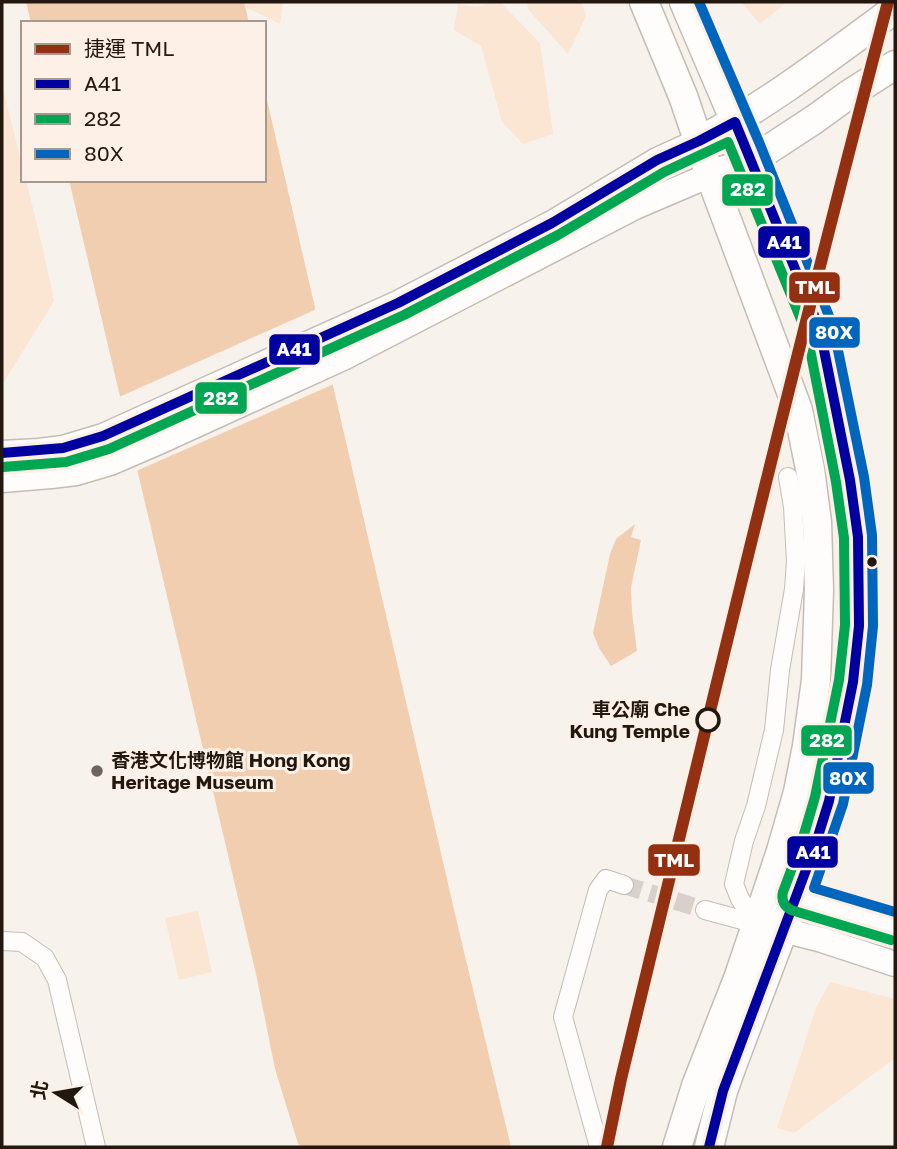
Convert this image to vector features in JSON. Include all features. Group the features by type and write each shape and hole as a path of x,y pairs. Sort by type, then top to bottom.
{"main road":[{"path":"644,2 683,96 798,410 817,522 798,561 819,604 816,680 798,792 757,924 696,1086 677,1147"},
{"path":"684,2 820,330 850,480 858,537 859,626 853,682 829,801 815,846 723,1091 709,1147"},
{"path":"2,453 62,448 103,436 398,303 552,223 657,160 735,122 895,9"},
{"path":"2,480 63,475 110,463 345,357 635,207 751,161 895,65"},
{"path":"768,889 895,927"},
{"path":"757,924 822,940 895,964"}],"street":[{"path":"757,924 740,899 734,884 774,730 780,670 798,561 788,477"},
{"path":"599,1147 563,1017 598,890 606,879 624,885"},
{"path":"705,910 757,924"},
{"path":"2,942 22,942 38,953 45,958 57,981 96,1147"}],"shaded area":[{"path":"26,2 244,2 249,21 31,21"},
{"path":"242,2 283,2 280,24 245,7"},
{"path":"490,2 500,2 540,43 553,134 523,144 502,122 481,46 454,30 458,4 478,7"},
{"path":"527,2 582,2 586,16 568,54 528,9"},
{"path":"741,2 787,2 760,24"},
{"path":"2,85 21,161 21,182 26,182 54,301 2,385"},
{"path":"266,96 511,1147 299,1147 275,1069 256,974 69,182 266,182"},
{"path":"635,524 631,537 641,540 631,587 637,651 611,666 593,633 610,554 616,539"},
{"path":"198,911 212,972 179,980 165,918"},
{"path":"830,982 895,999 895,1058 794,1133 777,1128 816,1008"}],"pier":[{"path":"319,308 336,383 134,472 117,398"}],"tunnel":[{"path":"624,885 705,910"}],"metro line":[{"name":"TML","path":"607,1147 621,1079 752,540 888,2"}],"transit line":[{"name":"80X","path":"699,2 833,326 864,477 872,535 873,626 867,685 843,804 814,888 895,912"},
{"name":"A41","path":"2,453 63,448 103,436 398,303 552,223 657,160 735,122 820,330 850,480 858,537 859,626 853,682 829,801 815,846 723,1091 709,1147"},
{"name":"282","path":"3,467 66,462 109,449 404,315 558,235 664,172 728,142 807,334 836,482 844,538 845,625 839,680 815,797 783,892 783,900 791,910 891,940"}],"place":[{"name":"車公廟 Che Kung Temple","path":"708,720"},
{"name":"香港文化博物館 Hong Kong Heritage Museum","path":"97,771"}]}
